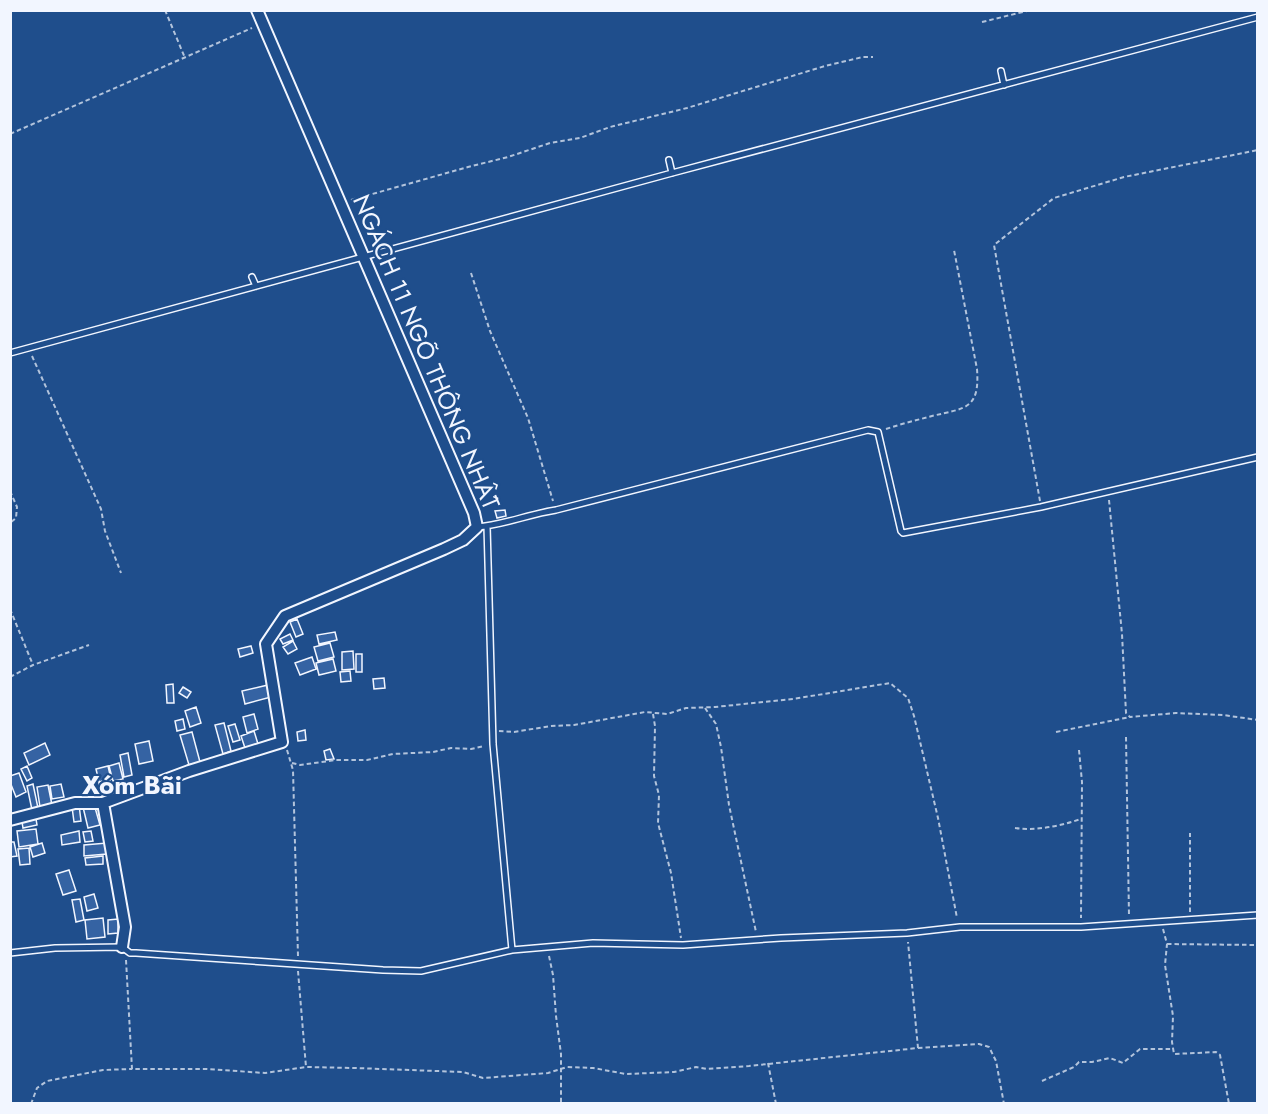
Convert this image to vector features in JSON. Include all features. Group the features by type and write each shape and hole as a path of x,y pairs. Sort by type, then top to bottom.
{"street":[{"name":"NGÁCH 11 NGÕ THỐNG NHẤT","path":"257,10 482,527 464,540 285,616 266,644 282,742"},
{"path":"10,820 75,803 103,803 189,771 282,742"},
{"path":"103,803 125,927 122,947"}],"lane":[{"path":"10,353 1257,17"},
{"path":"1001,71 1004,85"},
{"path":"669,160 672,173"},
{"path":"252,277 256,286"},
{"path":"512,950 493,744 482,527 868,430 878,432 902,533 1041,507 1257,457"},
{"path":"10,953 55,948 122,947 136,953 421,971 512,950 593,943 683,945 907,933 960,927 1081,927 1257,915"}],"path":[{"path":"165,10 186,58"},
{"path":"982,22 1031,10"},
{"path":"10,134 262,23"},
{"path":"340,202 508,157 550,143 580,138 610,127 687,108 825,66 863,57 873,57"},
{"path":"1041,507 994,245 1054,198 1066,193 1124,177 1257,150"},
{"path":"878,432 897,425 950,414 965,408 973,400 978,385 977,369 954,250"},
{"path":"471,273 490,331 528,418 556,510"},
{"path":"32,348 32,357 39,375 101,509 105,531 121,573"},
{"path":"1107,490 1122,634 1125,705 1126,713 1130,717"},
{"path":"10,491 17,507 16,518 10,523"},
{"path":"10,609 33,665"},
{"path":"10,677 33,665 89,645"},
{"path":"493,730 514,732 574,725 645,712 668,714 686,708 793,699 890,683 908,698 914,716 960,927"},
{"path":"704,708 716,724 719,736 729,805 757,940"},
{"path":"1056,732 1130,717 1176,713 1223,715 1257,720"},
{"path":"653,714 655,726 654,776 659,795 658,823 671,873 683,945"},
{"path":"1126,737 1129,922"},
{"path":"282,742 291,763 298,964 306,1067"},
{"path":"291,763 300,765 336,760 367,760 393,754 450,748 471,749 493,744"},
{"path":"1079,750 1082,782 1081,927"},
{"path":"1015,828 1029,830 1068,824 1081,819"},
{"path":"1190,832 1190,918"},
{"path":"1163,920 1162,927 1167,944 1165,965 1173,1016 1172,1049 1174,1054 1216,1052 1220,1055 1229,1104"},
{"path":"907,933 918,1048"},
{"path":"1167,944 1257,945"},
{"path":"122,947 127,971 132,1069"},
{"path":"547,947 553,975 562,1068 561,1104"},
{"path":"31,1104 37,1088 47,1081 103,1071 132,1069 206,1069 265,1073 306,1067 463,1072 483,1078 548,1073 567,1066 626,1074 674,1072 696,1067 706,1069 979,1044 989,1047 996,1061 1004,1104"},
{"path":"1042,1081 1074,1067 1079,1062 1110,1058 1123,1063 1140,1048 1172,1049"},
{"path":"768,1063 776,1104"}],"building":[{"path":"505,510 506,516 497,518 495,511"},
{"path":"297,619 303,634 296,637 290,622"},
{"path":"335,632 337,640 319,644 317,635"},
{"path":"290,634 293,640 283,644 280,639"},
{"path":"293,641 297,649 288,654 283,647"},
{"path":"330,643 334,657 318,661 314,647"},
{"path":"251,646 253,653 240,657 238,649"},
{"path":"353,651 354,669 342,670 342,652"},
{"path":"356,654 362,654 362,672 356,672"},
{"path":"312,657 316,669 300,675 295,663"},
{"path":"333,659 336,671 319,675 316,663"},
{"path":"350,671 351,681 341,682 340,672"},
{"path":"384,678 385,688 374,689 373,679"},
{"path":"173,684 174,703 167,703 166,685"},
{"path":"268,685 271,697 245,704 242,691"},
{"path":"183,687 191,692 187,698 179,693"},
{"path":"196,707 201,723 190,727 185,711"},
{"path":"254,714 258,729 247,733 243,717"},
{"path":"183,719 185,729 177,731 175,721"},
{"path":"224,723 231,751 223,754 215,725"},
{"path":"235,724 240,740 233,742 228,726"},
{"path":"305,730 306,740 298,741 297,732"},
{"path":"254,731 258,744 245,748 241,736"},
{"path":"192,732 200,762 189,765 180,735"},
{"path":"149,741 153,761 139,764 135,744"},
{"path":"45,743 50,755 29,765 24,753"},
{"path":"330,749 334,759 326,760 324,751"},
{"path":"128,753 132,775 124,777 120,755"},
{"path":"119,763 123,779 113,781 109,766"},
{"path":"27,766 32,778 27,781 21,769"},
{"path":"108,766 111,779 99,782 96,769"},
{"path":"19,773 26,792 16,797 10,776"},
{"path":"110,781 112,794 102,796 99,783"},
{"path":"33,784 38,808 32,810 27,786"},
{"path":"61,784 64,797 52,799 50,786"},
{"path":"48,785 52,805 40,807 37,787"},
{"path":"94,804 100,825 88,828 83,807"},
{"path":"79,805 81,821 74,822 72,807"},
{"path":"36,819 37,825 23,828 22,822"},
{"path":"36,829 38,844 19,847 17,831"},
{"path":"79,831 80,842 62,845 61,835"},
{"path":"91,831 93,841 85,842 83,832"},
{"path":"10,842 14,842 17,856 10,857"},
{"path":"42,843 45,853 33,857 30,847"},
{"path":"107,843 107,854 84,856 84,845"},
{"path":"29,848 30,864 20,865 18,849"},
{"path":"103,856 103,864 86,865 85,858"},
{"path":"69,870 76,891 63,895 56,874"},
{"path":"94,894 98,908 87,911 84,897"},
{"path":"80,899 84,920 76,922 72,900"},
{"path":"103,918 105,937 87,939 85,920"},
{"path":"118,919 118,933 108,934 108,920"}],"district":[{"name":"Xóm Bãi","path":"132,785"}]}
